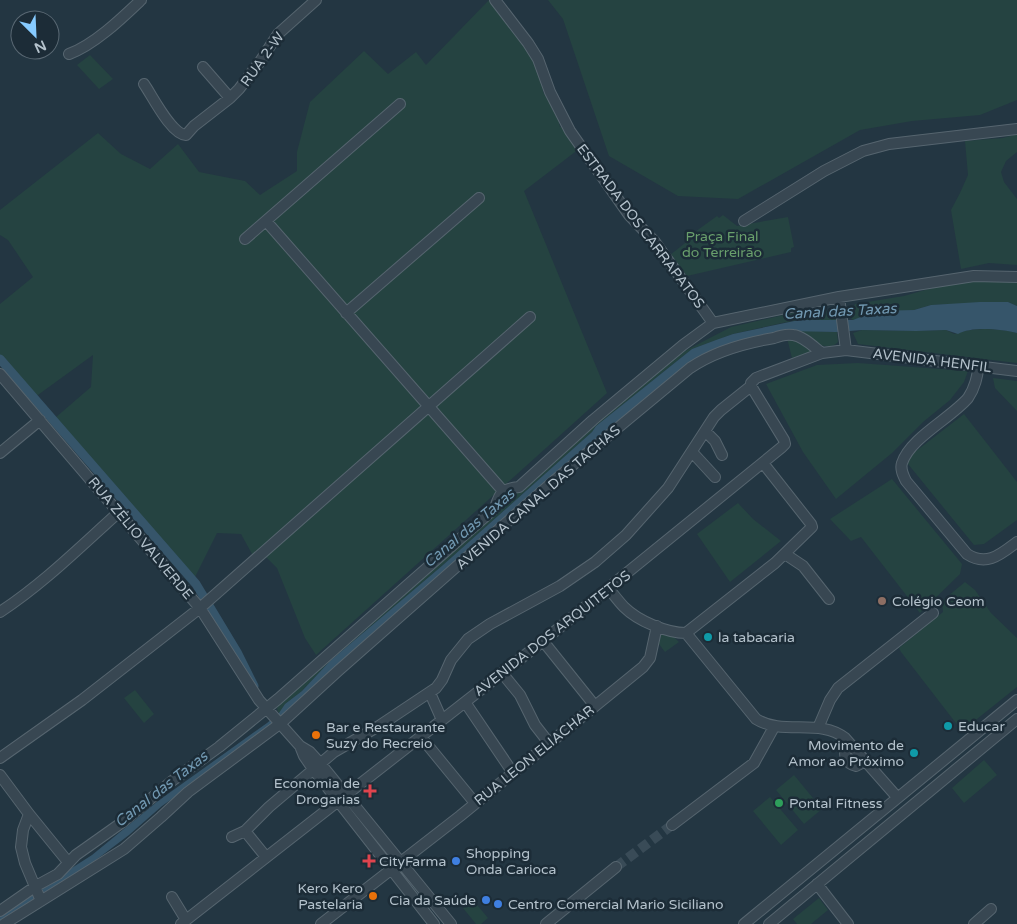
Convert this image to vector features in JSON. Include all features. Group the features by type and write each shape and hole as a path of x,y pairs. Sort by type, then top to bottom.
{"street":[{"path":"69,54 84,47 140,0"},
{"name":"RUA 2-W","path":"144,84 171,126 182,135 186,135 194,126 230,98 259,63 278,34 316,0"},
{"name":"ESTRADA DOS CARRAPATOS","path":"495,0 538,59 550,92 570,131 629,215 656,242 713,324"},
{"name":"RUA 2-W","path":"203,68 230,98"},
{"path":"245,239 400,104"},
{"path":"744,221 824,171 869,149 889,144 1017,129"},
{"path":"346,313 478,198"},
{"path":"266,221 503,491"},
{"path":"4,924 38,894 68,862 267,710 495,508 499,495 506,488 520,487 593,420 683,345 713,324 839,297 974,276 1017,277"},
{"path":"232,836 245,831 269,807 342,746 379,726 430,693 439,685 451,660 468,639 490,624 560,586 595,562 626,535 668,488 714,417 751,386 751,383 756,378 822,353 846,350 839,297"},
{"path":"0,758 82,700 200,608 530,317"},
{"name":"AVENIDA CANAL DAS TACHAS","path":"38,894 124,849 188,792 280,722 556,479 628,418 701,361 711,355 757,341 792,334 802,338 822,353"},
{"name":"AVENIDA HENFIL","path":"846,350 1017,371"},
{"path":"979,365 975,386 968,397 913,446 905,457 902,470 906,481 963,551 976,559 984,560 997,557 1017,542"},
{"name":"RUA ZÉLIO VALVERDE","path":"0,374 200,608 253,692 300,746 304,756 316,766 342,799"},
{"name":"AVENIDA DOS ARQUITETOS","path":"183,922 543,641 782,447 785,444 784,440 751,386"},
{"path":"0,453 40,420"},
{"path":"705,431 715,441 722,454"},
{"path":"692,452 715,477"},
{"path":"609,588 625,608 633,614 657,626 677,633 686,633 785,554 812,527 763,463"},
{"path":"0,612 56,568 119,512"},
{"path":"785,554 803,566 830,599"},
{"path":"818,728 830,700 838,688 933,612"},
{"name":"RUA LEON ELIACHAR","path":"321,924 513,773 647,662 657,626"},
{"path":"686,633 750,713 763,723 774,727 818,728 838,733 866,761 897,797"},
{"path":"543,641 595,706"},
{"path":"502,673 520,695 535,725 550,743"},
{"path":"430,693 442,720"},
{"path":"744,924 1017,700"},
{"path":"465,702 513,773"},
{"path":"997,715 1008,727"},
{"path":"769,924 1017,719"},
{"path":"672,825 754,763 774,727"},
{"path":"420,737 475,803"},
{"path":"0,775 68,862"},
{"path":"342,799 399,862 451,924"},
{"path":"342,799 390,869 434,924"},
{"path":"29,814 22,830 22,847 24,863 38,894"},
{"path":"245,831 266,857"},
{"path":"546,924 616,867"},
{"path":"817,884 848,924"},
{"path":"0,911 38,894"},
{"path":"779,895 790,907"},
{"path":"172,897 183,922"},
{"path":"974,924 991,909"}],"green space":[{"path":"489,0 492,0 528,43 542,76 543,92 560,119 560,127 565,124 579,149 524,191 607,393 316,655 305,638 277,568 263,554 252,554 241,534 217,533 195,577 55,418 91,387 93,355 31,400 0,365 0,304 33,277 8,240 0,235 0,210 98,133 121,154 150,169 178,144 199,172 245,181 260,195 297,171 297,152 310,102 364,51 388,74 416,52 426,65"},
{"path":"548,0 1017,0 1017,100 980,115 912,121 860,130 738,199 678,196 609,156 563,19"},
{"path":"90,55 113,79 99,89 77,65"},
{"path":"1017,134 1017,152 1006,161 1001,172 1004,182 1017,199 1017,265 989,263 961,269 951,210 968,175 965,141 1003,138"},
{"name":"Praça Final do Terreirão","path":"723,215 737,226 788,217 794,247 791,248 791,252 687,276 670,255 689,240 688,237 717,216 719,218"},
{"path":"1017,281 1017,306 1008,302 931,305 914,310 853,320 851,318 850,313 855,304 904,296 946,284"},
{"path":"822,309 835,313 839,320 799,320 782,323 733,334 692,349 596,426 592,432 443,565 330,661 302,691 285,704 280,713 278,712 277,708 283,700 499,510 578,437 679,354 731,327 788,314"},
{"path":"977,329 1009,331 1017,333 1017,363 858,344 853,333 862,330 946,330 954,334"},
{"path":"793,330 837,332 838,342 828,346 822,345"},
{"path":"787,338 810,346 813,351 792,358"},
{"path":"858,363 968,371 964,382 950,400 923,422 892,453 836,499 803,452 766,384 817,365"},
{"path":"993,378 1017,381 1017,411 995,388"},
{"path":"964,414 1017,482 1017,520 984,544 974,545 908,464 911,455"},
{"path":"892,479 962,564 960,574 920,613 861,537 851,541 830,519"},
{"path":"738,503 753,519 781,541 730,582 697,534"},
{"path":"965,582 975,590 991,613 1017,638 1017,687 962,731 899,648 943,612 942,601"},
{"path":"661,635 672,635 679,642 665,652 659,644"},
{"path":"135,690 154,714 144,723 124,698"},
{"path":"984,760 997,775 964,803 952,788"},
{"path":"794,775 822,809 804,824 776,790"},
{"path":"770,797 798,830 781,845 753,811"},
{"path":"819,898 828,910 811,924 797,924 793,919"},
{"path":"473,900 488,918 481,924 476,924 463,908"}],"water":[{"path":"1008,302 1017,306 1017,333 987,329 964,331 958,334 946,330 786,331 717,349 706,353 690,363 574,458 427,589 337,665 290,709 227,760 162,806 129,835 92,863 0,922 0,914 92,855 158,801 267,723 279,713 285,704 302,691 330,661 443,565 592,432 596,426 692,349 733,334 799,320 853,320 876,311 914,310 931,305"}],"waterway":[{"path":"0,359 196,584 237,652 254,686"}],"tunnel":[{"path":"616,867 672,825"}],"place":[{"name":"Colégio Ceom","path":"882,601"},
{"name":"la tabacaria","path":"708,637"},
{"name":"Educar","path":"948,726"},
{"name":"Bar e Restaurante Suzy do Recreio","path":"316,735"},
{"name":"Movimento de Amor ao Próximo","path":"914,753"},
{"name":"Economia de Drogarias","path":"370,791"},
{"name":"Pontal Fitness","path":"779,803"},
{"name":"CityFarma","path":"369,861"},
{"name":"Shopping Onda Carioca","path":"456,861"},
{"name":"Kero Kero Pastelaria","path":"373,896"},
{"name":"Cia da Saúde","path":"486,900"},
{"name":"Centro Comercial Mario Siciliano","path":"498,904"}],"water label":[{"name":"Canal das Taxas","path":"840,311"},
{"name":"Canal das Taxas","path":"469,528"},
{"name":"Canal das Taxas","path":"161,789"}]}
